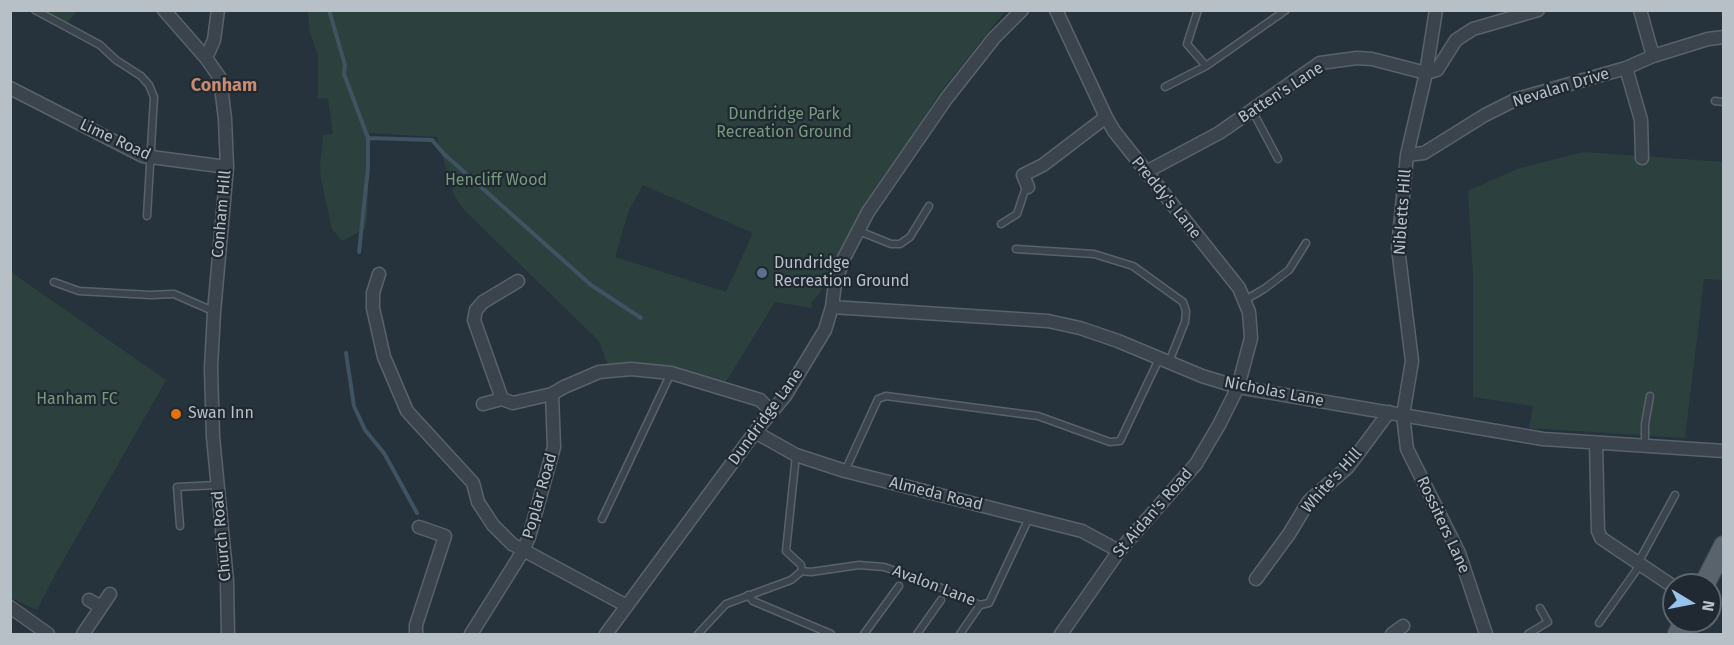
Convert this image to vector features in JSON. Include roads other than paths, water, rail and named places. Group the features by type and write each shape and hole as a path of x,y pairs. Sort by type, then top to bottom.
{"main road":[{"path":"1710,573 1724,546"}],"street":[{"name":"Conham Hill","path":"164,10 206,58 220,78 225,119 227,166 211,368 213,437"},
{"path":"206,58 214,40 218,10"},
{"name":"Dundridge Lane","path":"606,634 755,432 785,396 825,330 832,307 835,283 844,258 868,212 946,99 994,38 1022,10"},
{"name":"Preddy's Lane","path":"1056,10 1106,117 1130,152 1229,275 1245,300 1249,312 1251,338 1238,387"},
{"name":"Nibletts Hill","path":"1403,415 1412,361 1398,248 1407,155 1436,10"},
{"path":"1425,73 1437,70 1456,40 1473,29 1538,10"},
{"path":"1640,10 1653,56"},
{"name":"Nevalan Drive","path":"1407,155 1424,153 1485,115 1516,99 1626,68 1653,56 1708,39 1724,37"},
{"name":"Batten's Lane","path":"1146,172 1219,133 1320,63 1349,58 1372,59 1425,73"},
{"path":"1626,68 1641,120 1642,158"},
{"name":"Lime Road","path":"10,88 150,158 227,166"},
{"path":"1024,178 1106,117"},
{"path":"379,274 373,293 373,308 384,357 407,411 473,483 478,502 493,525 512,544 627,606"},
{"path":"502,399 474,320 476,310 483,302 518,281"},
{"name":"Nicholas Lane","path":"832,307 1048,321 1080,328 1238,387 1543,439 1724,451"},
{"path":"483,404 502,399 513,403 552,394 599,372 631,369 671,373 760,400 771,411"},
{"name":"St Aidan's Road","path":"1061,634 1119,551 1196,464 1220,425 1238,387"},
{"name":"Poplar Road","path":"471,634 523,551 529,537 554,447 552,394"},
{"name":"White's Hill","path":"1256,579 1289,534 1309,501 1347,467 1389,412"},
{"name":"Rossiters Lane","path":"1403,415 1407,449 1459,553 1486,634"},
{"name":"Almeda Road","path":"755,432 796,454 845,471 1082,531 1119,551"},
{"name":"Church Road","path":"213,437 227,581 228,634"},
{"path":"1596,444 1598,531 1606,543 1662,579"},
{"path":"416,634 416,625 445,536 440,532 419,527"},
{"path":"83,634 110,594"},
{"path":"89,600 101,607"},
{"path":"10,607 48,634"},
{"path":"1392,634 1403,626"}],"lane":[{"path":"35,10 100,45 116,60 141,76 149,85 154,97 147,216"},
{"path":"1198,10 1187,44 1206,66"},
{"path":"1165,87 1206,66 1286,10"},
{"path":"1715,101 1724,102"},
{"path":"1252,110 1278,159"},
{"path":"1000,224 1017,214 1024,178"},
{"path":"859,231 891,244 900,244 910,237 929,206"},
{"path":"1245,300 1289,270 1306,243"},
{"path":"845,471 878,399 886,396 1038,416 1110,442 1120,441 1185,322 1186,311 1183,302 1133,266 1094,254 1016,249"},
{"path":"54,282 79,291 174,294 214,312"},
{"path":"602,519 671,373"},
{"path":"1645,447 1645,424 1650,396"},
{"path":"796,454 786,550 801,565 802,571"},
{"path":"180,526 177,487 218,485"},
{"path":"1599,622 1639,564 1675,495"},
{"name":"Avalon Lane","path":"698,634 726,604 791,580 802,571 811,572 859,565 884,567 980,604 989,603 1029,518"},
{"path":"864,634 899,586"},
{"path":"748,595 753,601 831,634"},
{"path":"917,634 940,600"},
{"path":"960,634 980,604"},
{"path":"1528,634 1548,622 1540,608"}],"waterway":[{"path":"329,10 345,65 344,74 368,138 368,168 359,252"},
{"path":"368,138 432,140 444,154 591,285 641,318"},
{"path":"346,353 354,406 365,430 384,453 417,513"}],"place":[{"name":"Dundridge Recreation Ground","path":"762,273"},
{"name":"Swan Inn","path":"176,414"}],"district":[{"name":"Conham","path":"224,86"}],"park label":[{"name":"Dundridge Park Recreation Ground","path":"784,124"},
{"name":"Hencliff Wood","path":"496,181"},
{"name":"Hanham FC","path":"77,400"}]}
